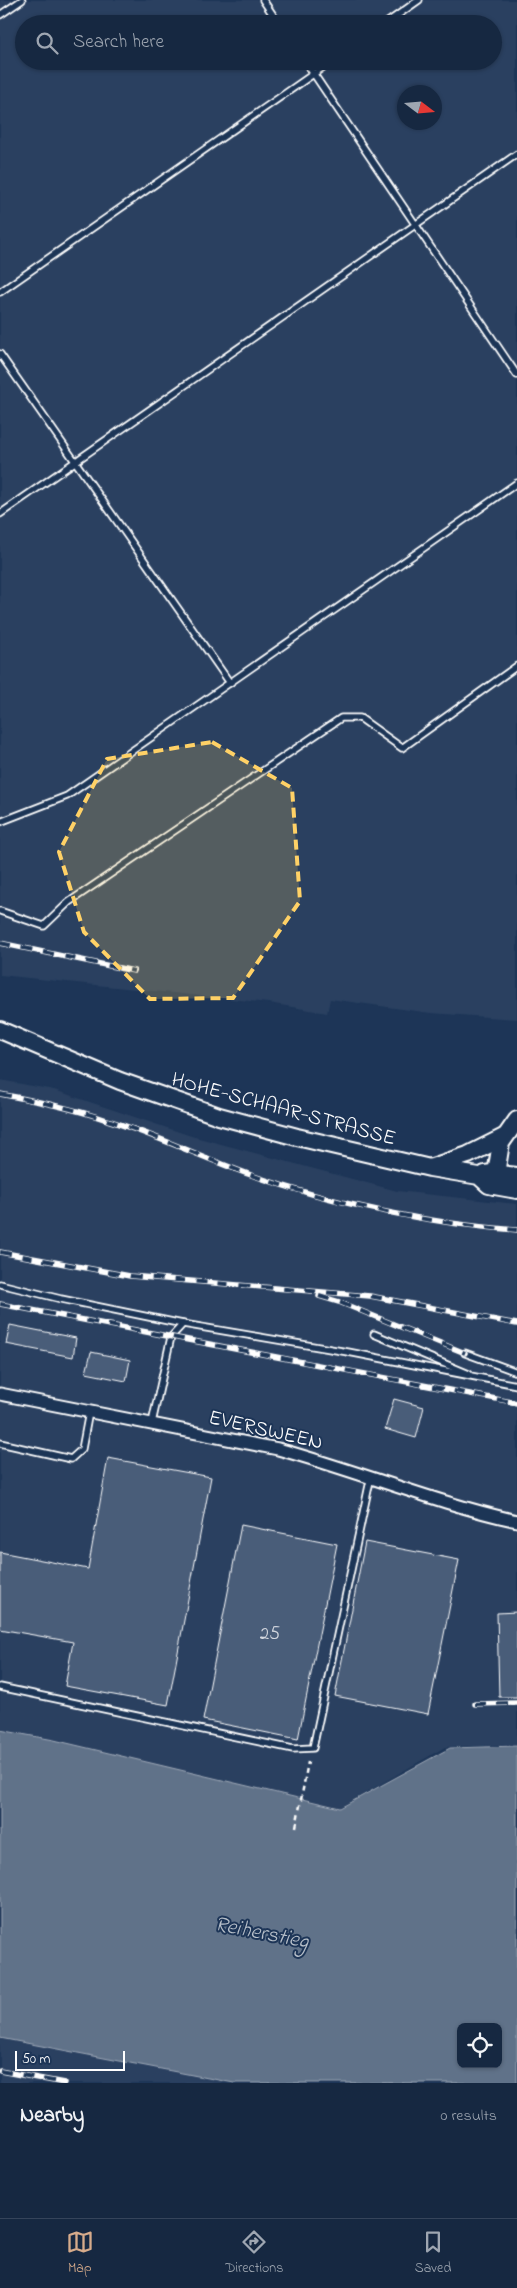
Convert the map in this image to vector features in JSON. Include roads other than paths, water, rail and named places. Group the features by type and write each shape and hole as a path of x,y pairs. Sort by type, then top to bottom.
{"main road":[{"name":"HOHE-SCHAAR-STRASSE","path":"0,1030 120,1081 219,1116 297,1138 430,1168 478,1176 489,1185 496,1180 517,1176"},
{"path":"430,1168 468,1155 504,1137 517,1120"},
{"path":"496,1180 504,1137"},
{"name":"HOHE-SCHAAR-STRASSE","path":"496,1180 517,1190"}],"street":[{"name":"EVERSWEEN","path":"0,1394 278,1449 371,1476 487,1514 517,1521"}],"lane":[{"path":"0,16 22,0"},
{"path":"262,0 273,15"},
{"path":"398,15 420,0"},
{"path":"311,70 517,375"},
{"path":"0,292 320,70"},
{"path":"0,514 517,154"},
{"path":"0,354 230,683"},
{"path":"0,822 68,796 517,483"},
{"path":"0,911 44,926 70,902 341,718 360,718 402,748 517,666"},
{"path":"0,1284 183,1324 348,1352 517,1385"},
{"path":"152,1423 171,1337 183,1324"},
{"path":"374,1334 482,1379"},
{"path":"465,1353 517,1372"},
{"path":"0,1443 71,1459 82,1449 89,1411"},
{"path":"0,1687 293,1749 313,1748 371,1476"}],"water":[{"name":"Reiherstieg","path":"0,1730 54,1740 340,1808 450,1748 517,1746 517,2083 234,2083 0,2038"}],"railway":[{"path":"0,943 134,971"},
{"path":"0,1094 54,1105 94,1116 125,1126 251,1175 349,1204 417,1218 517,1230"},
{"path":"0,1252 130,1276 370,1296 517,1324"},
{"path":"319,1296 339,1302 465,1353"},
{"path":"0,1304 517,1403"},
{"path":"475,1704 517,1703"},
{"path":"0,2071 64,2083"}]}
